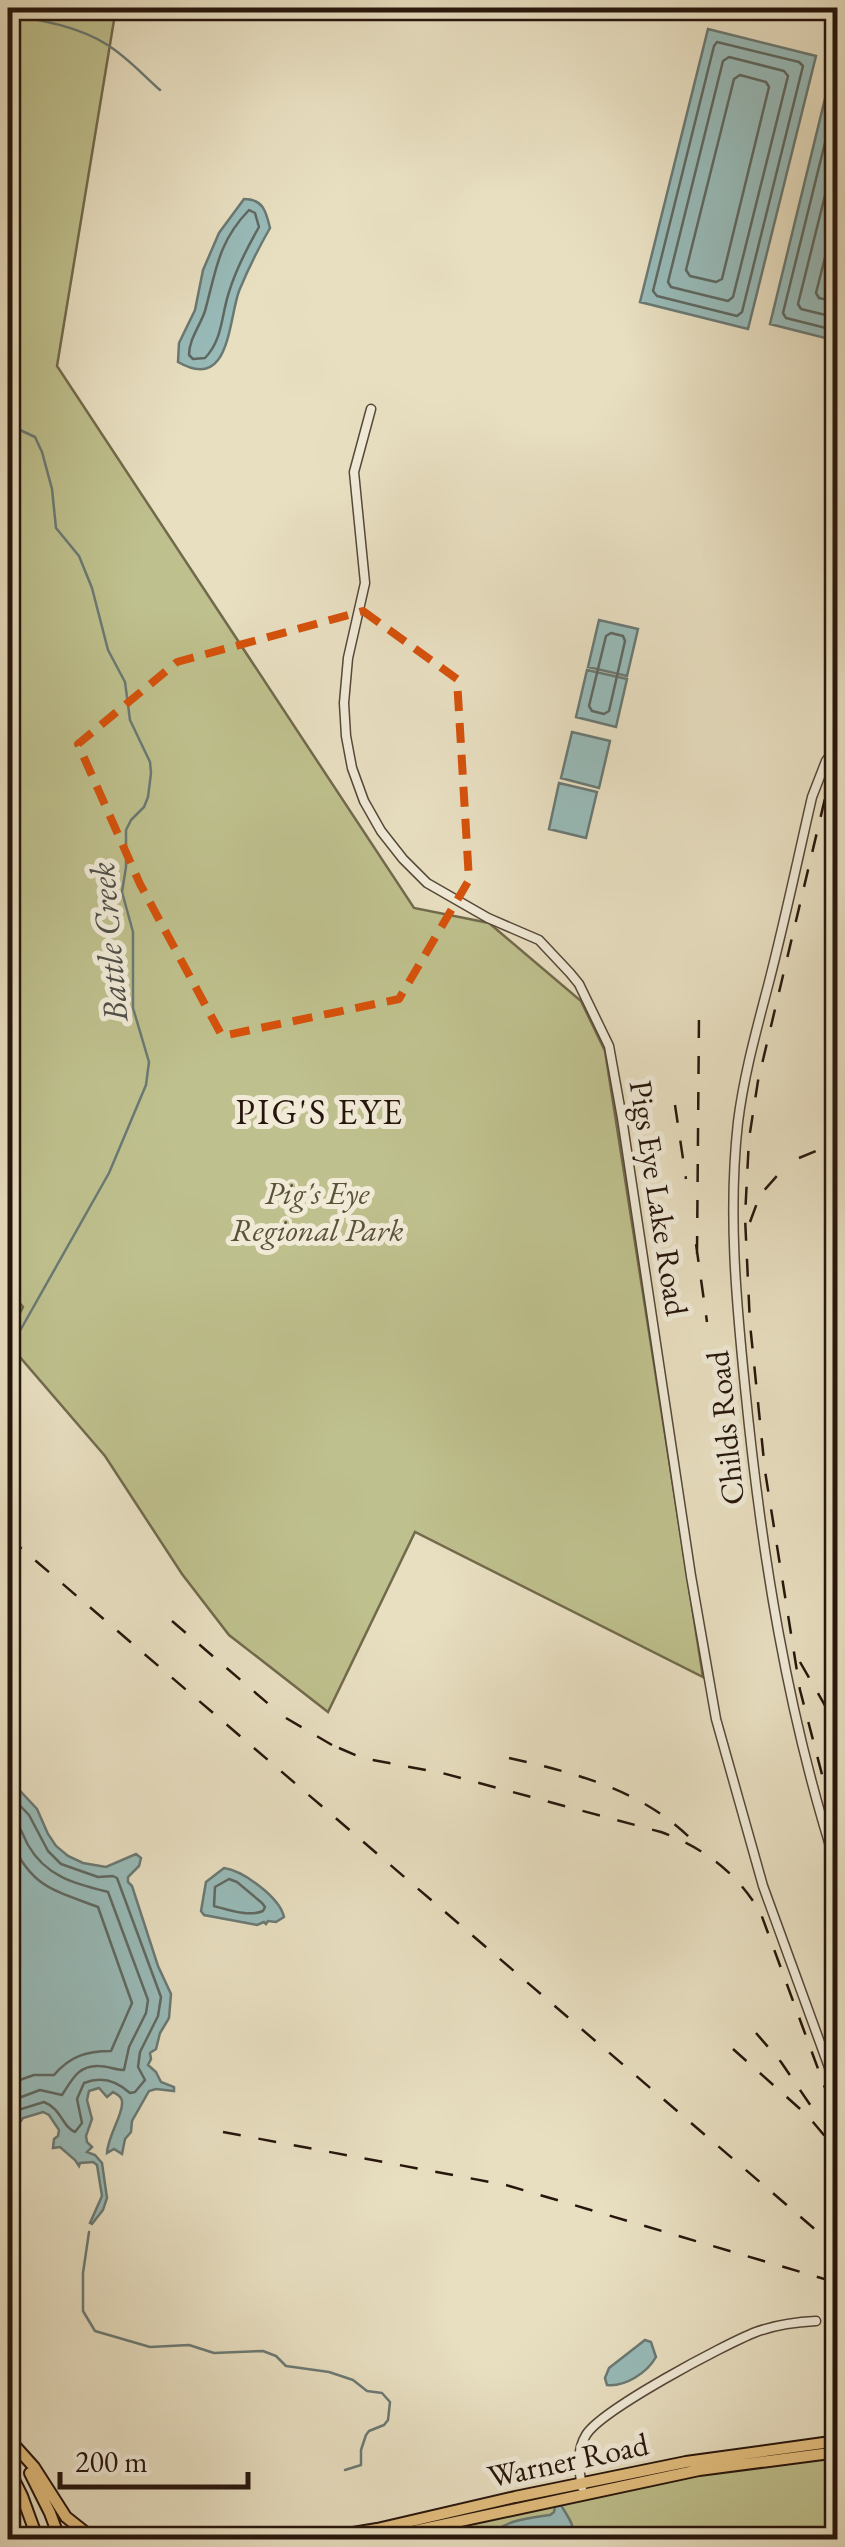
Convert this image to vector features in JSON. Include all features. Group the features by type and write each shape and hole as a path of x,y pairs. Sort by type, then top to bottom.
{"highway":[{"path":"8,2438 42,2494 60,2540"},
{"path":"8,2438 34,2467 66,2517 95,2540"},
{"name":"Warner Road","path":"372,2540 686,2462 838,2440"},
{"name":"Warner Road","path":"311,2540 583,2489 838,2452"},
{"path":"8,2468 38,2540"}],"street":[{"name":"Pigs Eye Lake Road","path":"371,408 354,472 365,582 348,658 344,703 352,768 364,801 402,859 427,883 488,918 539,940 579,984 609,1046 690,1576 716,1720 763,1886 838,2092"},
{"name":"Childs Road","path":"838,745 826,761 812,797 750,1052 736,1140 732,1229 753,1465 770,1583 802,1744 838,1871"},
{"path":"583,2489 578,2460 582,2441 601,2418 739,2339 780,2325 816,2321"}],"highlighted area":[{"path":"363,611 457,679 469,880 399,999 222,1036 140,884 78,744 177,662"}],"green space":[{"name":"Pig's Eye Regional Park","path":"8,8 116,8 57,366 414,908 489,923 581,1001 605,1051 703,1677 415,1532 328,1712 229,1635 182,1574 105,1456 13,1349 8,1336 23,1307 8,1290"},
{"path":"837,2456 837,2539 387,2540 700,2474"}],"water":[{"path":"708,29 816,56 748,329 640,302"},
{"path":"832,70 838,71 837,341 770,324"},
{"path":"244,199 263,207 270,228 239,291 224,349 208,368 195,369 178,362 179,343 195,310 203,270 219,233"},
{"path":"599,620 638,629 627,676 588,667"},
{"path":"587,670 627,679 616,727 576,717"},
{"path":"572,732 610,741 599,788 561,778"},
{"path":"559,783 597,792 586,838 549,829"},
{"path":"8,1778 37,1809 48,1834 68,1856 106,1867 136,1854 141,1858 128,1882 171,1994 169,2018 156,2049 150,2053 148,2065 174,2091 149,2091 132,2121 122,2154 114,2149 107,2153 121,2098 113,2092 107,2097 99,2088 89,2091 92,2119 86,2136 92,2147 87,2152 102,2163 107,2198 92,2224 102,2196 97,2165 93,2162 79,2166 60,2147 53,2148 59,2130 49,2115 43,2112 23,2118 8,2139"},
{"path":"224,1868 260,1886 284,1917 257,1925 204,1915 201,1911 206,1882"},
{"path":"645,2340 651,2342 656,2357 652,2363 628,2381 607,2385 609,2368"},
{"path":"561,2505 572,2526 572,2539 489,2538 508,2524 550,2515 555,2506"}],"waterway":[{"path":"8,14 58,24 95,38 120,54 160,90"},
{"name":"Battle Creek","path":"8,427 35,437 42,452 52,489 56,528 79,556 92,588 108,650 125,682 130,720 150,762 151,773 144,807 126,830 122,892 133,932 133,1008 149,1062 146,1085 109,1173 9,1345"},
{"path":"89,2232 83,2311 95,2331 150,2347 189,2345 214,2353 263,2351 286,2366 329,2372 353,2380 367,2391 382,2393 390,2402 388,2420 366,2435 361,2465 345,2470"}],"railway":[{"path":"838,766 827,790 758,1081 749,1139 745,1217 750,1324 765,1471 800,1690 838,1836"},
{"path":"697,1254 699,1015"},
{"path":"675,1105 686,1179"},
{"path":"799,1158 838,1147"},
{"path":"750,1222 760,1195 784,1168"},
{"path":"696,1244 707,1322"},
{"path":"8,1537 838,2249"},
{"path":"172,1621 279,1713"},
{"path":"800,1662 827,1709 838,1739"},
{"path":"286,1718 332,1745"},
{"path":"339,1748 362,1758 442,1773 661,1832 718,1864 742,1886 761,1914 838,2123"},
{"path":"509,1758 605,1785 649,1807 689,1837"},
{"path":"756,2033 813,2109"},
{"path":"733,2049 808,2116 838,2152"},
{"path":"223,2132 506,2185 838,2283"}],"district":[{"name":"PIG'S EYE","path":"320,1111"}]}
